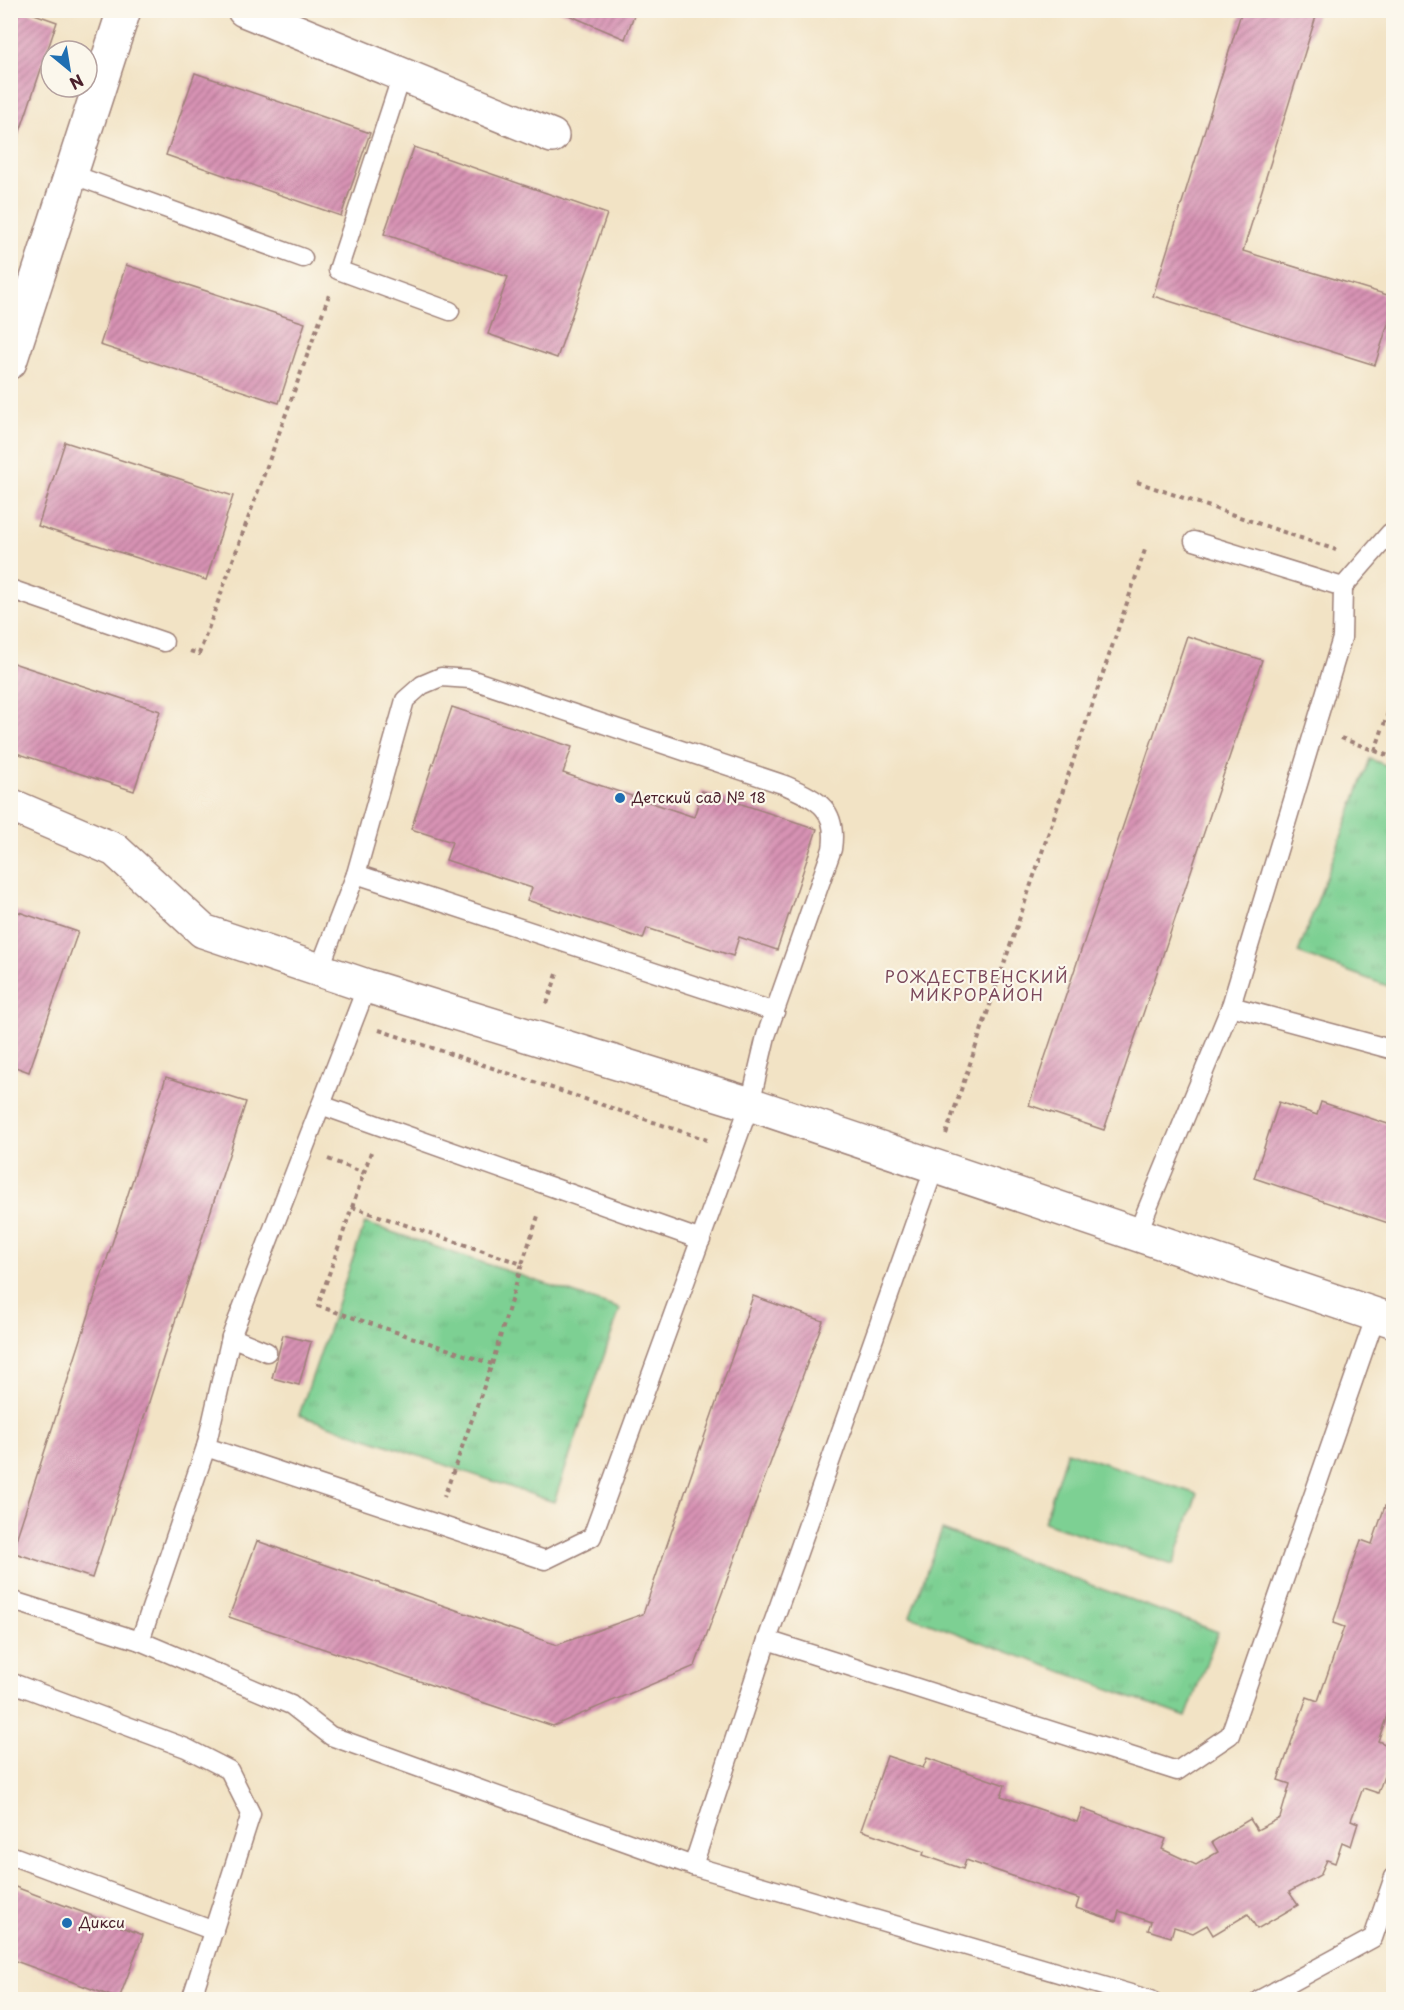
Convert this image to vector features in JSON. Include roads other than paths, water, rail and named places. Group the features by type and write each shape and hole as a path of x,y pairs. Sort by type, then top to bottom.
{"street":[{"path":"10,362 124,10"},
{"path":"244,10 552,136"},
{"path":"10,805 115,850 203,931 367,986 750,1104 1385,1318"}],"lane":[{"path":"402,75 338,270 450,311"},
{"path":"71,174 303,258"},
{"path":"1137,1234 1231,1006 1342,638 1343,586 1390,532 1394,534"},
{"path":"1194,541 1343,586"},
{"path":"10,589 164,642"},
{"path":"206,1447 545,1560 592,1537 750,1104 766,1036 832,849 835,831 830,815 812,797 785,785 470,679 441,677 422,685 405,700 356,874 319,970"},
{"path":"356,874 775,1012"},
{"path":"140,1641 206,1447 231,1337 367,986"},
{"path":"1231,1006 1394,1050"},
{"path":"321,1106 701,1239"},
{"path":"693,1866 767,1640 934,1166"},
{"path":"767,1640 1177,1771 1230,1735 1385,1318"},
{"path":"231,1337 267,1352"},
{"path":"10,1600 140,1641 291,1705 332,1736 693,1866 1151,2000"},
{"path":"10,1682 186,1748 229,1770 251,1814 191,2000"},
{"path":"10,1855 214,1931"},
{"path":"1259,2000 1373,1938 1394,1877"}],"place":[{"name":"Детский сад № 18","path":"620,798"},
{"name":"Дикси","path":"67,1923"}],"district":[{"name":"РОЖДЕСТВЕНСКИЙ МИКРОРАЙОН","path":"977,986"}]}
